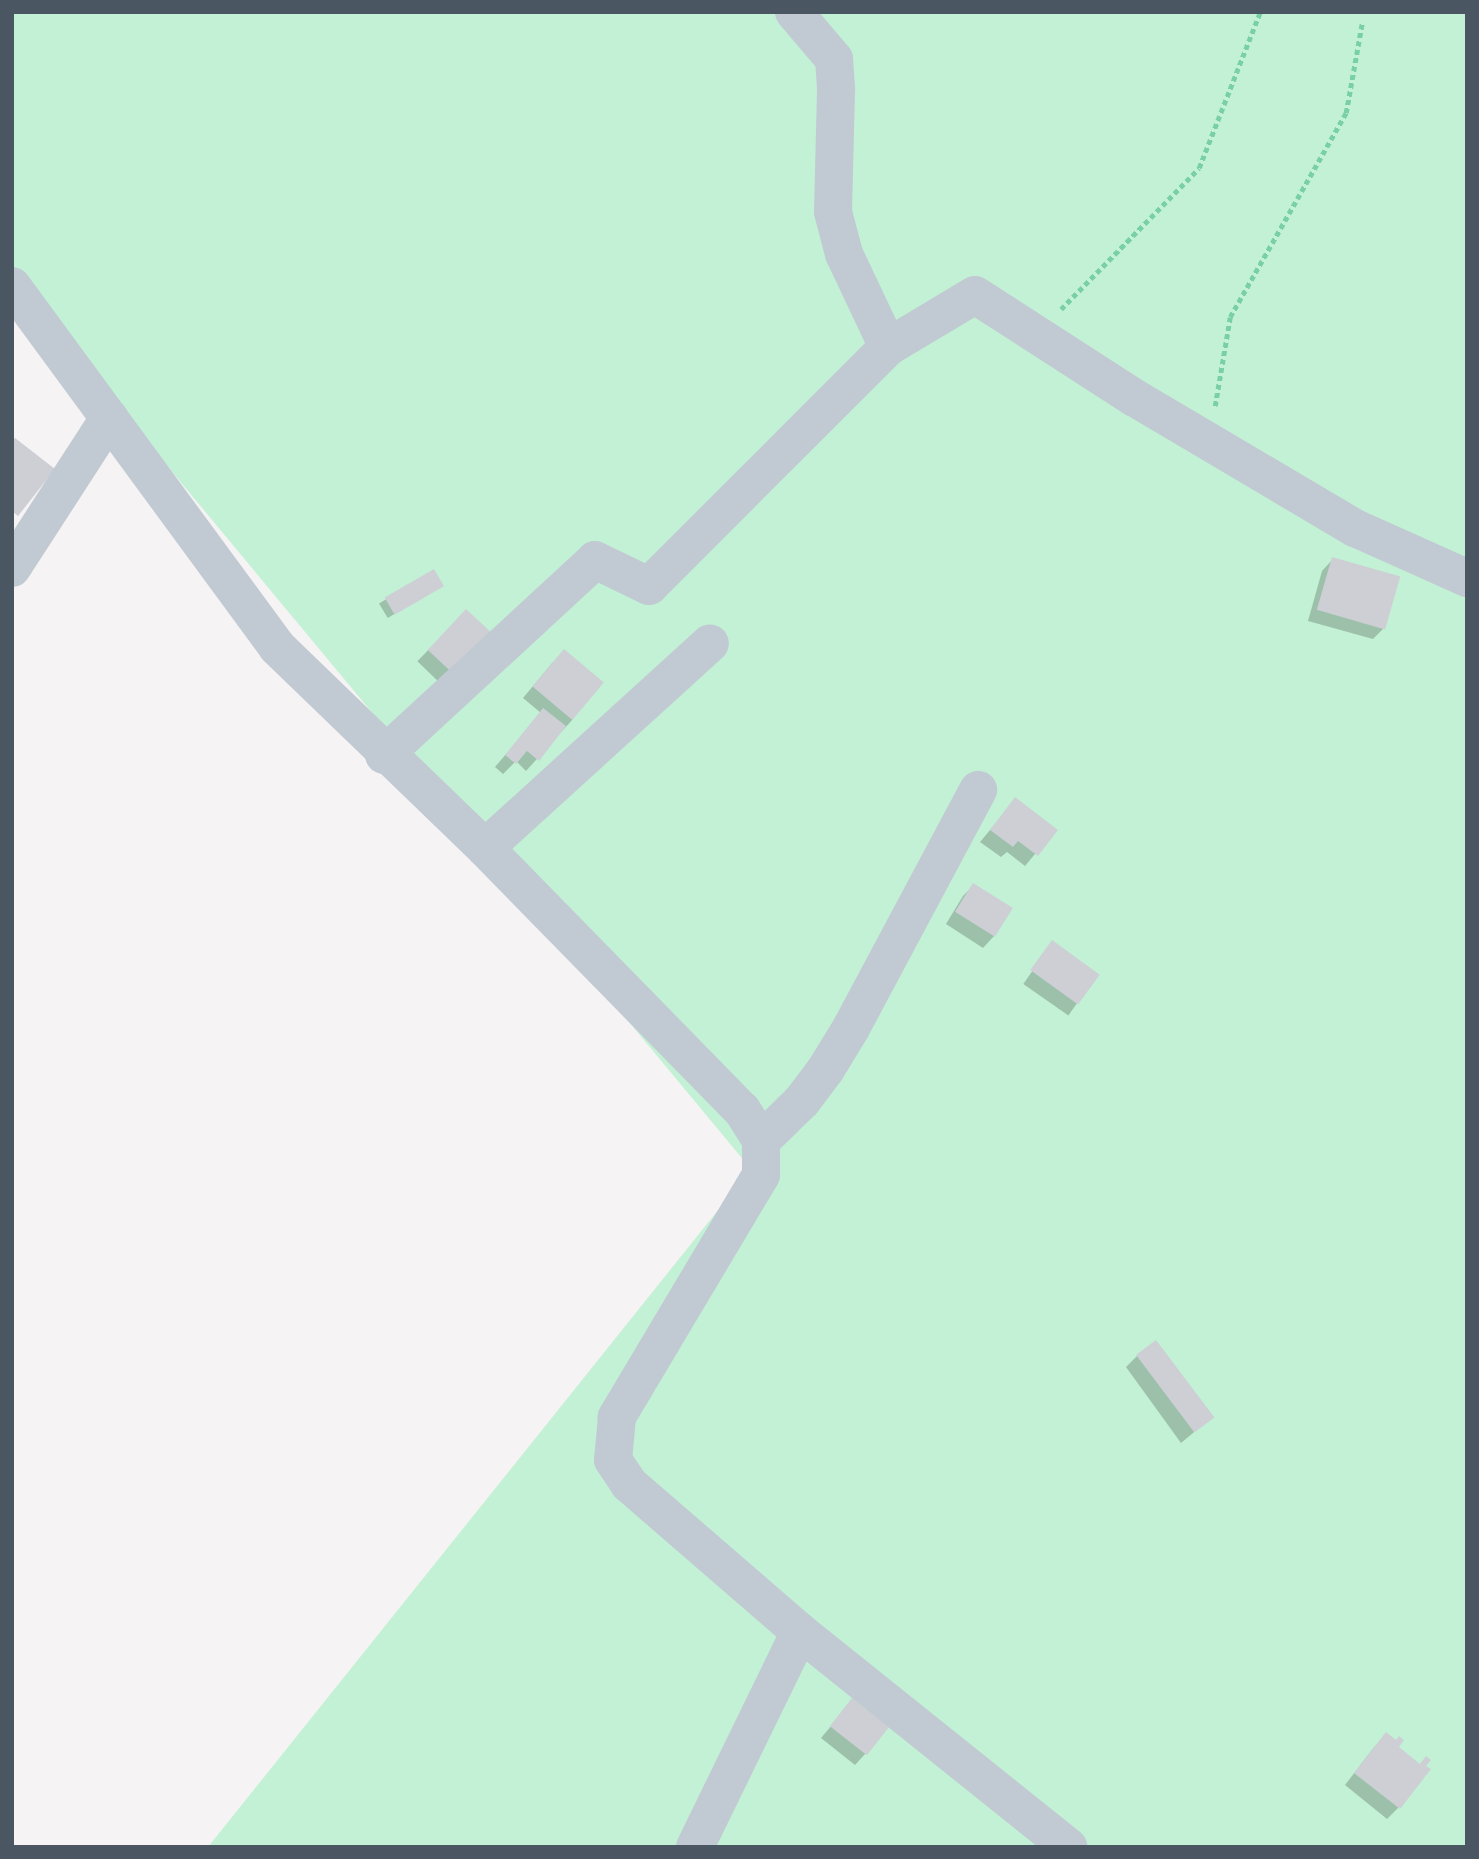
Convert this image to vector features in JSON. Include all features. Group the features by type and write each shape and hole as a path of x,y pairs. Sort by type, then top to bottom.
{"street":[{"path":"794,12 834,60 834,212 844,254 888,347"},
{"path":"12,286 276,647 384,755 485,848 742,1110 761,1141 761,1175 617,1417 612,1460 629,1485 800,1632 1068,1847"},
{"path":"384,755 595,560 649,586 888,347 975,295 1209,441 1355,528 1467,578"},
{"path":"12,568 109,418"},
{"path":"485,848 710,643"},
{"path":"761,1141 802,1101 845,1038 978,790"},
{"path":"695,1847 800,1632"}],"path":[{"path":"1036,334 1199,168 1260,12"},
{"path":"1209,441 1230,317 1346,113 1362,23"}],"green space":[{"path":"12,12 1467,12 1467,1847 208,1847 751,1169 12,279"}],"building":[{"path":"15,438 55,469 18,516 12,511 12,442"},
{"path":"1332,557 1400,577 1385,629 1317,610"},
{"path":"434,569 444,586 395,615 385,598"},
{"path":"466,609 493,634 455,675 428,650"},
{"path":"564,649 604,682 572,720 533,687"},
{"path":"543,708 566,726 539,761 527,751 516,764 505,755"},
{"path":"1015,797 1058,830 1038,856 1018,841 1013,847 990,830"},
{"path":"973,883 1013,908 995,937 955,912"},
{"path":"1052,940 1100,975 1078,1005 1030,970"},
{"path":"1156,1340 1214,1417 1194,1433 1136,1355"},
{"path":"852,1698 889,1727 867,1755 830,1726"},
{"path":"1386,1732 1396,1740 1399,1736 1404,1740 1399,1747 1420,1764 1426,1756 1431,1760 1426,1766 1431,1769 1400,1809 1354,1773"}]}
